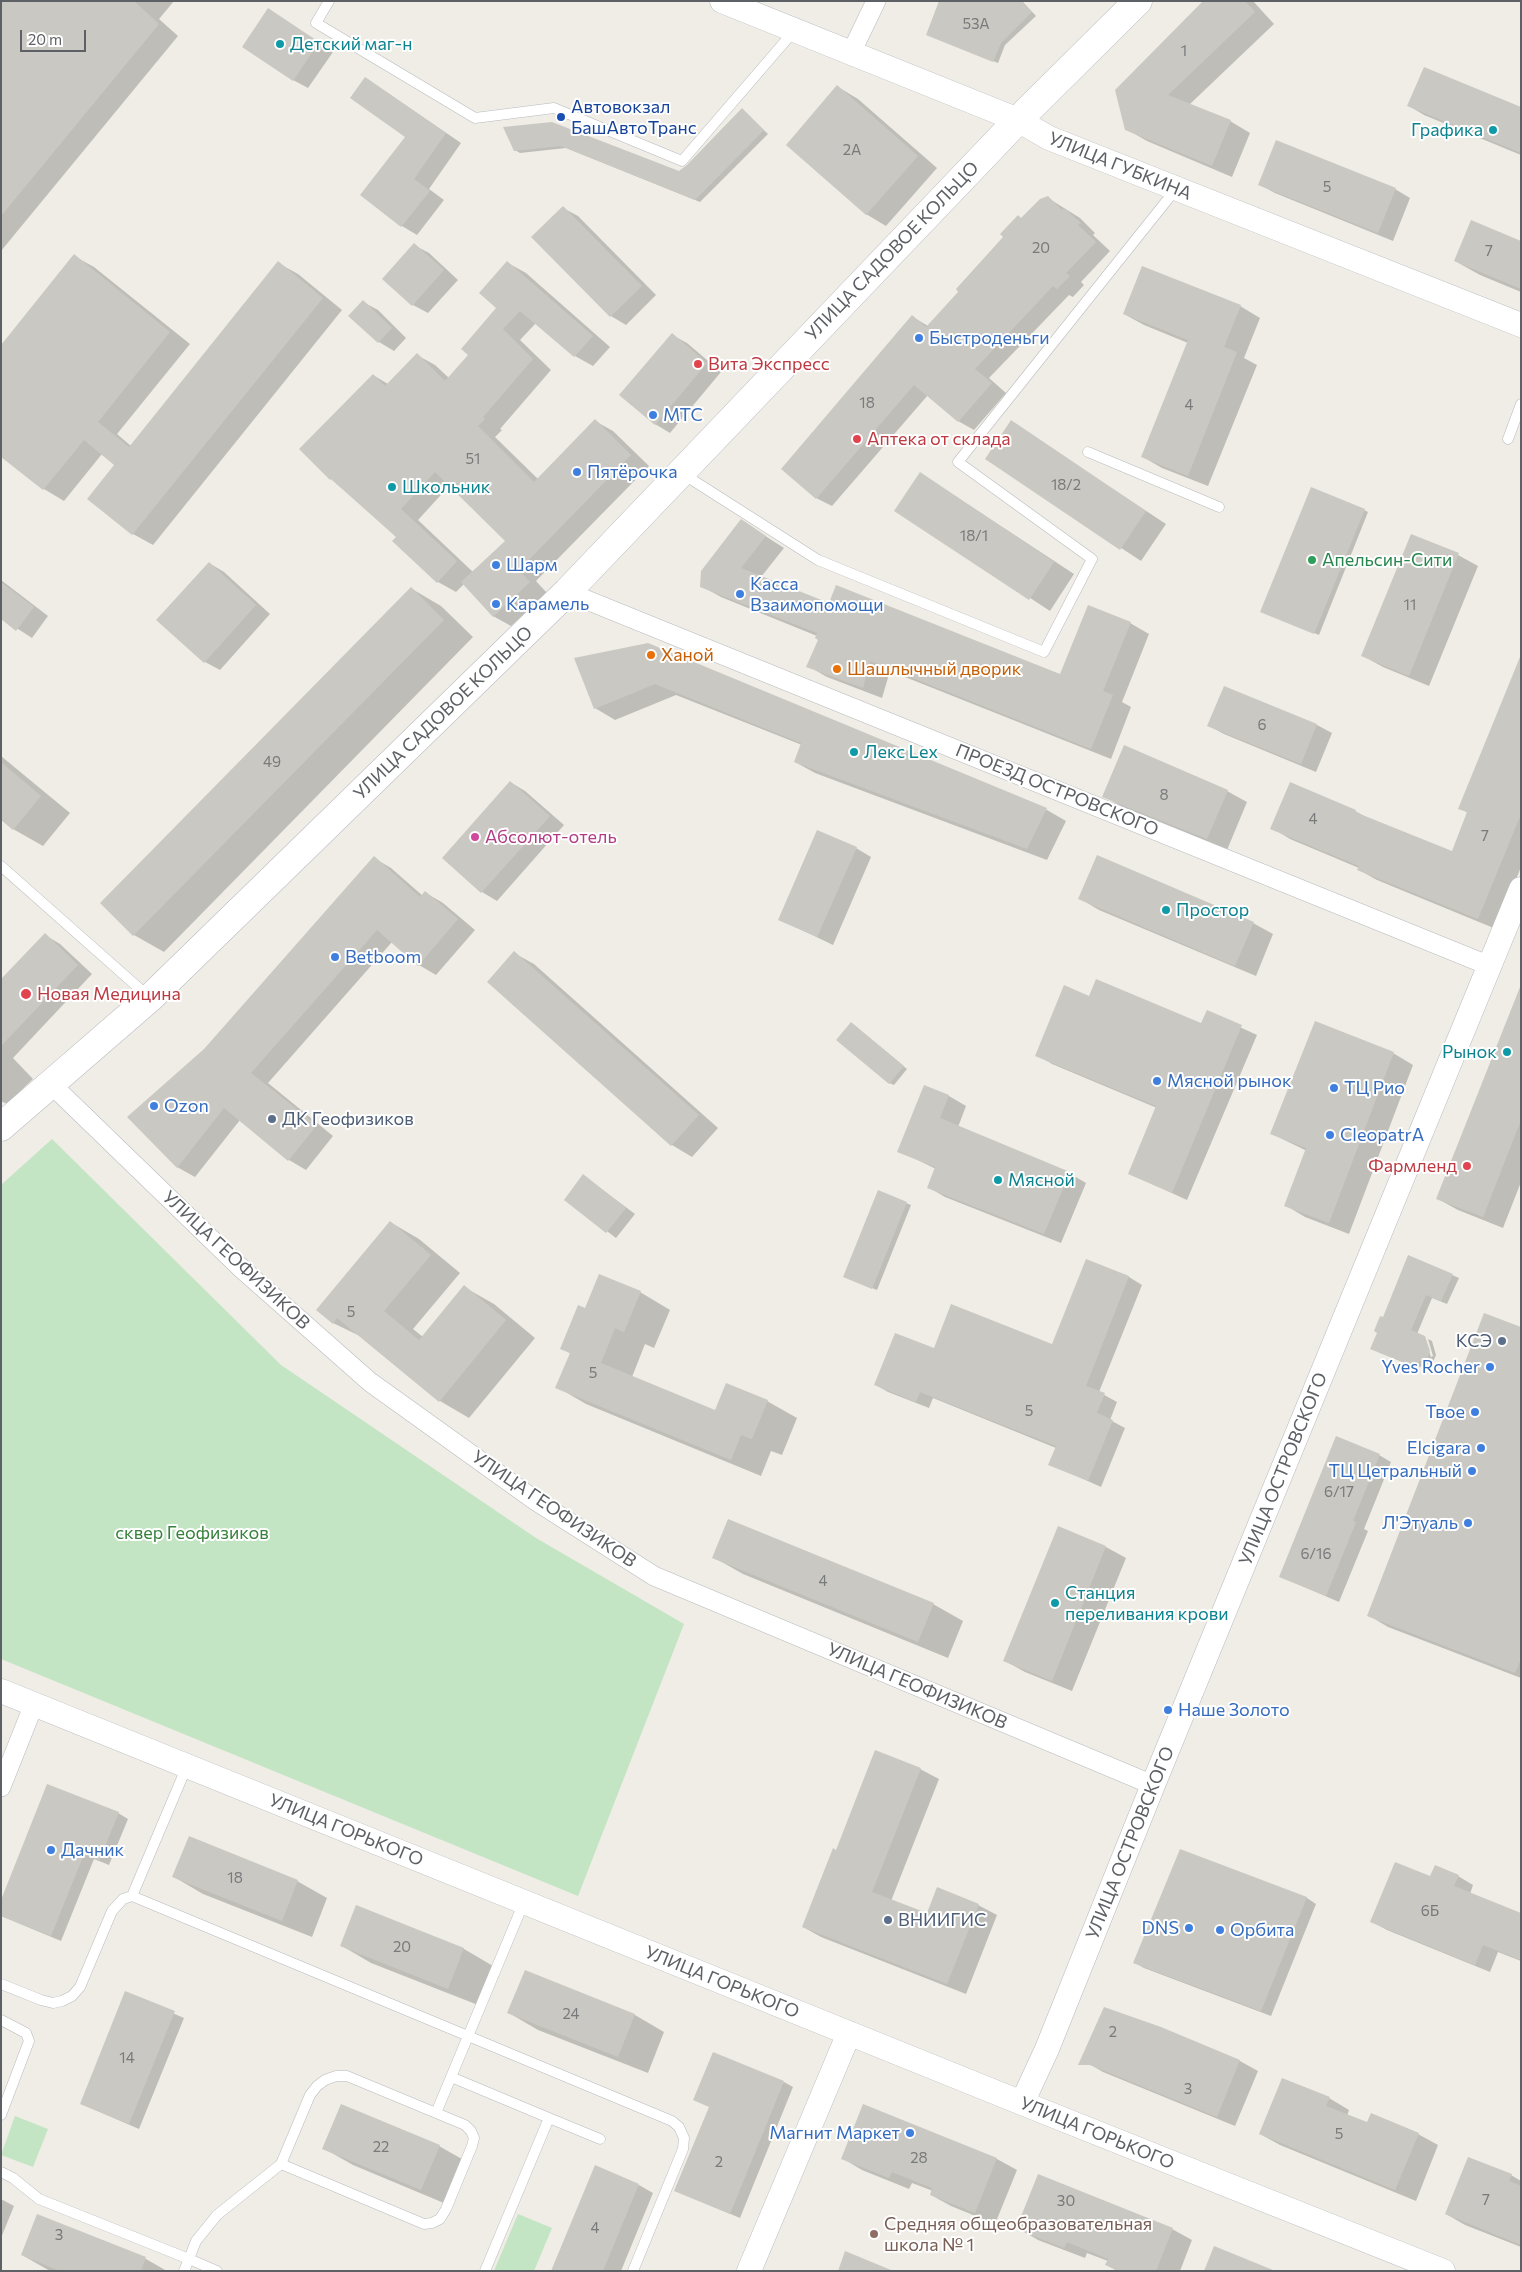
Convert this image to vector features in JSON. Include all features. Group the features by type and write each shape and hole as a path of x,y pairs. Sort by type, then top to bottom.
{"main road":[{"name":"УЛИЦА САДОВОЕ КОЛЬЦО","path":"1,1127 150,998 567,592 1018,120 1138,1"}],"street":[{"path":"851,53 876,1"},
{"name":"УЛИЦА ГУБКИНА","path":"734,3 794,31 1018,120 1049,138 1521,325"},
{"name":"ПРОЕЗД ОСТРОВСКОГО","path":"567,592 1490,966"},
{"name":"УЛИЦА ОСТРОВСКОГО","path":"1022,2103 1047,2049 1153,1785 1521,889"},
{"name":"УЛИЦА ГЕОФИЗИКОВ","path":"50,1084 242,1269 370,1382 536,1502 654,1576 1153,1785"},
{"name":"УЛИЦА ГОРЬКОГО","path":"1,1691 1443,2271"},
{"path":"1,1787 34,1704"},
{"path":"749,2271 849,2033"}],"lane":[{"path":"329,1 316,23 475,118 554,108 682,161 794,31"},
{"path":"681,473 818,560 1044,652 1092,559 958,462 1176,189"},
{"path":"1508,439 1521,404"},
{"path":"1088,452 1219,507"},
{"path":"1,866 150,998"},
{"path":"132,1896 187,1766"},
{"path":"1,1984 53,2003 72,1996 80,1987 112,1911 124,1899 132,1896 672,2120 680,2127 684,2138 683,2149 633,2271"},
{"path":"436,2113 524,1902"},
{"path":"1,2020 26,2033 29,2041 1,2115"},
{"path":"184,2271 196,2241 217,2215 281,2164 310,2095 321,2083 336,2076 347,2076 465,2125 471,2131 474,2138 446,2209 440,2219 432,2224 424,2224 281,2164"},
{"path":"450,2077 600,2140"},
{"path":"485,2271 549,2118"},
{"path":"1,2172 13,2178 39,2199 216,2271"}],"green space":[{"name":"cквер Геофизиков","path":"52,1139 281,1365 536,1538 684,1624 578,1896 1,1659 1,1185"},
{"path":"15,2116 48,2129 33,2167 1,2155"},
{"path":"518,2214 552,2228 534,2271 494,2271"}],"building":[{"path":"1,1 134,1 159,24 1,216"},
{"path":"939,1 1021,1 1032,12 1001,43 993,62 926,35"},
{"path":"1203,1 1245,1 1255,12 1168,95 1231,120 1212,166 1125,130 1115,90"},
{"name":"Детский маг-н","path":"268,8 319,42 293,81 242,47"},
{"name":"Графика","path":"1424,67 1521,107 1521,153 1407,106"},
{"path":"365,77 446,133 414,179 430,191 401,227 360,195 405,137 350,98"},
{"path":"837,85 918,156 866,215 786,145"},
{"path":"742,108 764,130 695,200 561,146 514,151 503,127 552,122 679,171"},
{"path":"1276,140 1396,188 1378,233 1258,185"},
{"path":"1048,196 1062,210 1064,208 1081,223 1078,225 1096,242 1066,273 1070,276 1057,289 1053,286 975,369 992,383 958,422 914,385 816,499 781,469 912,315 926,327 958,292 956,289 1003,237 1000,234 1018,215 1021,218 1040,199"},
{"path":"563,206 642,286 610,317 531,237"},
{"path":"1471,220 1521,241 1521,289 1454,261"},
{"path":"414,243 444,270 412,306 382,279"},
{"path":"74,254 170,332 98,422 129,447 278,261 323,298 132,535 87,499 114,465 84,440 43,490 1,457 1,345"},
{"path":"507,261 593,336 574,357 520,311 503,329 533,359 483,417 485,419 478,426 534,482 595,419 631,455 519,570 530,582 493,617 461,582 505,541 435,472 401,509 457,561 437,583 392,541 396,537 330,480 299,449 373,374 385,386 417,353 445,381 468,355 461,349 496,308 479,293"},
{"path":"1142,266 1241,305 1224,347 1237,352 1188,476 1141,457 1188,340 1123,314"},
{"path":"363,300 392,328 378,343 348,316"},
{"path":"672,333 707,363 655,425 619,395"},
{"path":"1011,420 1146,511 1120,550 985,459"},
{"path":"920,472 1054,562 1029,600 894,511"},
{"name":"Апельсин-Сити","path":"1311,487 1365,509 1314,634 1260,612"},
{"path":"741,519 766,536 741,568 829,603 836,585 1060,674 1088,605 1131,622 1103,691 1113,695 1091,749 870,661 863,688 806,667 818,640 815,638 817,633 700,587 701,571"},
{"path":"1411,534 1459,553 1409,676 1361,656"},
{"path":"209,562 256,605 204,663 156,620"},
{"path":"1,582 34,607 16,631 1,619"},
{"path":"411,587 444,620 133,936 100,903"},
{"name":"Лекс Lex","path":"648,643 1047,808 1027,849 794,762 801,743 655,684 594,709 574,658"},
{"path":"1520,657 1521,814 1478,919 1357,870 1359,866 1270,829 1290,782 1356,810 1355,812 1452,851 1467,812 1458,809"},
{"path":"1224,686 1317,724 1301,764 1207,726"},
{"path":"1124,745 1228,790 1207,839 1102,797"},
{"path":"1,762 41,796 13,830 1,820"},
{"path":"510,781 550,816 481,893 442,858"},
{"path":"817,830 857,847 817,937 778,920"},
{"name":"Простор","path":"1097,855 1254,922 1235,966 1078,899"},
{"path":"374,856 420,897 425,891 458,919 418,966 377,930 251,1073 317,1125 288,1161 224,1108 177,1168 127,1117 204,1049"},
{"name":"Новая Медицина","path":"45,933 78,965 1,1046 1,979"},
{"path":"514,951 699,1115 671,1146 487,982"},
{"name":"Мясной рынок","path":"1096,979 1201,1023 1207,1010 1242,1025 1172,1193 1128,1174 1156,1106 1035,1056 1064,985 1089,996"},
{"name":"Рынок","path":"1520,987 1521,1120 1483,1217 1436,1199"},
{"name":"ТЦ Рио","path":"1315,1021 1394,1052 1329,1223 1284,1206 1306,1148 1270,1134"},
{"path":"851,1022 904,1066 889,1084 836,1040"},
{"name":"Мясной","path":"924,1085 949,1095 940,1118 1070,1172 1044,1234 927,1188 935,1167 897,1152"},
{"path":"583,1174 626,1208 606,1233 564,1200"},
{"path":"878,1190 907,1202 872,1289 843,1277"},
{"path":"390,1221 431,1255 384,1311 419,1340 464,1285 506,1320 439,1402 337,1318 333,1324 316,1310"},
{"path":"1408,1255 1453,1274 1441,1301 1426,1295 1411,1330 1425,1336 1430,1351 1427,1359 1410,1365 1370,1349 1377,1333 1374,1331 1380,1316 1383,1317"},
{"path":"1086,1259 1129,1276 1086,1386 1105,1393 1097,1413 1113,1420 1088,1481 1048,1465 1056,1446 920,1392 916,1402 874,1385 895,1333 934,1348 951,1304 1052,1344"},
{"path":"599,1274 641,1291 624,1332 615,1328 601,1363 715,1410 726,1383 768,1400 752,1439 741,1435 731,1460 555,1388 570,1353 560,1349 578,1305 585,1308"},
{"name":"ТЦ Цетральный","path":"1484,1313 1521,1327 1521,1659 1515,1673 1367,1616"},
{"path":"1336,1436 1380,1454 1353,1521 1356,1522 1326,1596 1279,1577"},
{"path":"728,1519 934,1603 918,1642 712,1558"},
{"name":"Станция переливания крови","path":"1058,1526 1106,1546 1052,1681 1003,1661"},
{"name":"ВНИИГИС","path":"875,1750 921,1768 872,1892 927,1913 937,1887 979,1904 947,1984 802,1927 833,1848 836,1850"},
{"path":"47,1784 119,1812 99,1861 84,1854 51,1936 1,1916 1,1900"},
{"path":"189,1836 298,1880 282,1921 172,1877"},
{"name":"Орбита","path":"1180,1849 1307,1897 1261,2011 1133,1963"},
{"path":"1395,1862 1430,1876 1435,1865 1459,1875 1454,1886 1521,1913 1521,1960 1483,1945 1475,1965 1370,1922"},
{"path":"356,1905 464,1948 448,1989 340,1946"},
{"path":"525,1970 635,2014 618,2057 507,2013"},
{"path":"125,1991 175,2011 129,2124 80,2104"},
{"path":"1104,2007 1161,2027 1240,2060 1217,2117 1090,2065 1078,2065"},
{"path":"713,2052 784,2081 730,2214 674,2191 709,2107 693,2100"},
{"path":"1282,2078 1330,2097 1326,2106 1367,2122 1371,2113 1419,2133 1395,2190 1259,2134"},
{"path":"341,2104 440,2145 421,2190 322,2149"},
{"path":"863,2104 997,2158 975,2213 930,2195 932,2188 892,2172 889,2178 841,2159"},
{"path":"1468,2157 1512,2174 1509,2181 1521,2186 1521,2245 1445,2214"},
{"path":"595,2165 639,2184 603,2271 551,2271"},
{"path":"1038,2174 1173,2228 1156,2271 1119,2271 1105,2265 1108,2259 1067,2242 1064,2248 1016,2229"},
{"path":"37,2214 146,2257 141,2271 60,2271 21,2255"},
{"path":"1214,2246 1273,2270 1273,2271 1204,2271"},
{"path":"845,2251 891,2270 891,2271 838,2271"}],"place":[{"name":"Детский маг-н","path":"280,44"},
{"name":"Автовокзал БашАвтоТранс","path":"561,117"},
{"name":"Графика","path":"1493,130"},
{"name":"Быстроденьги","path":"919,338"},
{"name":"Вита Экспресс","path":"698,364"},
{"name":"МТС","path":"653,415"},
{"name":"Аптека от склада","path":"857,439"},
{"name":"Пятёрочка","path":"577,472"},
{"name":"Школьник","path":"392,487"},
{"name":"Апельсин-Сити","path":"1312,560"},
{"name":"Шарм","path":"496,565"},
{"name":"Касса Взаимопомощи","path":"740,594"},
{"name":"Карамель","path":"496,604"},
{"name":"Ханой","path":"651,655"},
{"name":"Шашлычный дворик","path":"837,669"},
{"name":"Лекс Lex","path":"854,752"},
{"name":"Абсолют-отель","path":"475,837"},
{"name":"Простор","path":"1166,910"},
{"name":"Betboom","path":"335,957"},
{"name":"Новая Медицина","path":"26,994"},
{"name":"Рынок","path":"1507,1052"},
{"name":"Мясной рынок","path":"1157,1081"},
{"name":"ТЦ Рио","path":"1334,1088"},
{"name":"Ozon","path":"154,1106"},
{"name":"ДК Геофизиков","path":"272,1119"},
{"name":"CleopatrA","path":"1330,1135"},
{"name":"Фармленд","path":"1467,1166"},
{"name":"Мясной","path":"998,1180"},
{"name":"КСЭ","path":"1502,1341"},
{"name":"Yves Rocher","path":"1490,1367"},
{"name":"Твое","path":"1475,1412"},
{"name":"Elcigara","path":"1481,1448"},
{"name":"ТЦ Цетральный","path":"1472,1471"},
{"name":"Л'Этуаль","path":"1468,1523"},
{"name":"Станция переливания крови","path":"1055,1603"},
{"name":"Наше Золото","path":"1168,1710"},
{"name":"Дачник","path":"51,1850"},
{"name":"ВНИИГИС","path":"888,1920"},
{"name":"DNS","path":"1189,1928"},
{"name":"Орбита","path":"1220,1930"},
{"name":"Магнит Маркет","path":"910,2133"},
{"name":"Средняя общеобразовательная школа № 1","path":"874,2234"}]}
